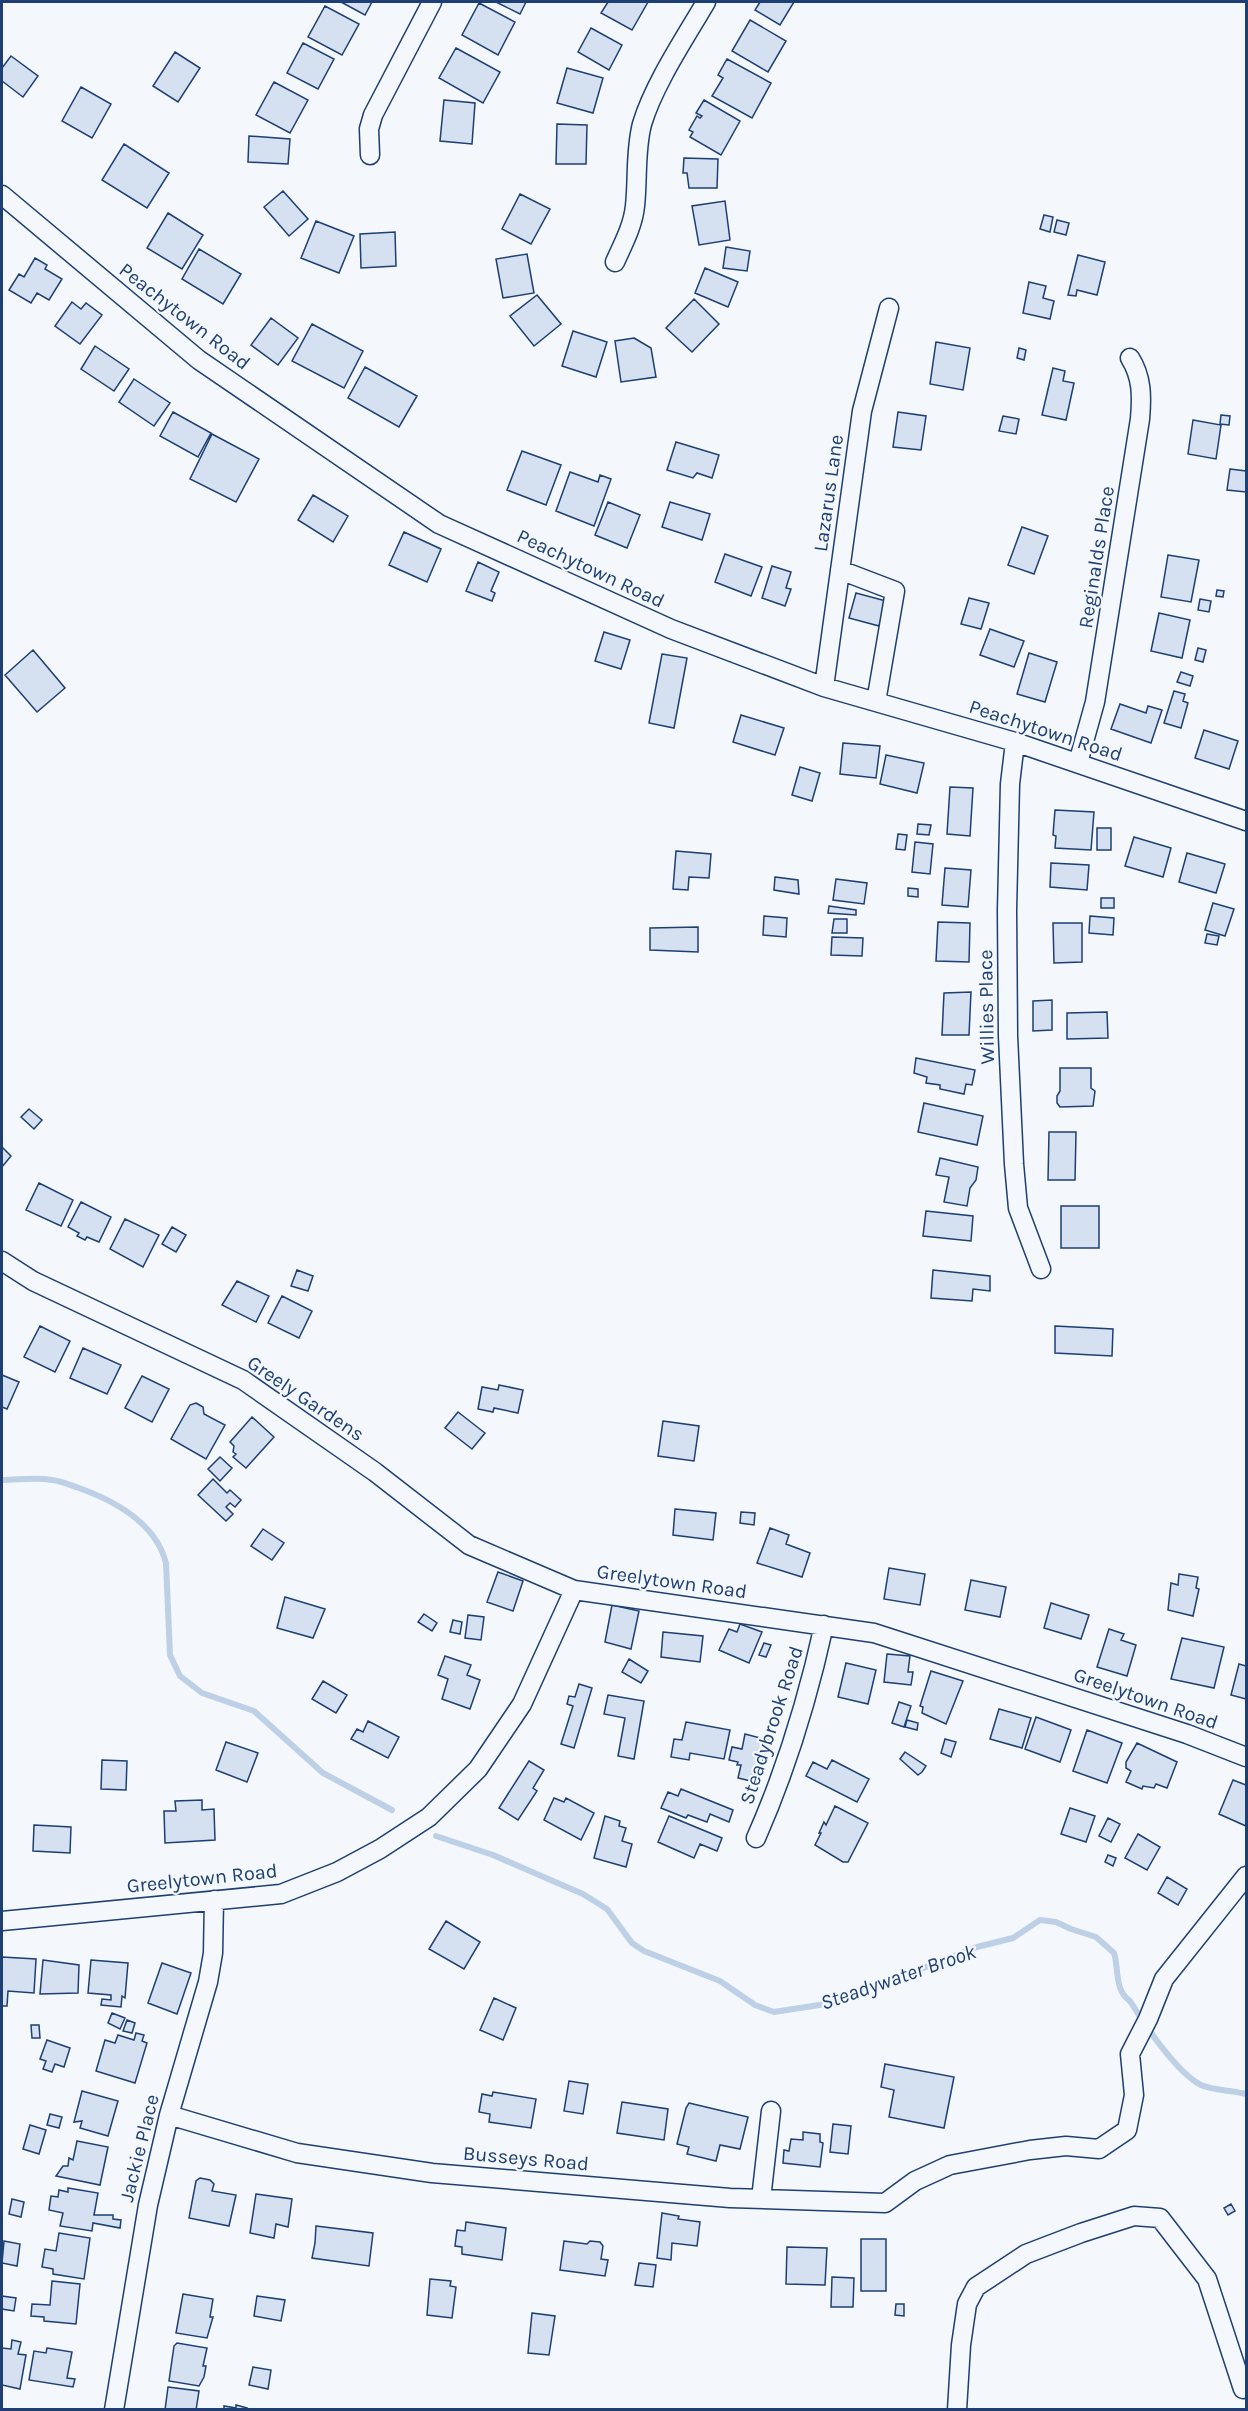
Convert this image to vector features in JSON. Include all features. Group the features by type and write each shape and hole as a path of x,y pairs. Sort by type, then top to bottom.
{"street":[{"path":"370,155 369,129 373,115 432,2"},
{"path":"615,262 629,231 635,208 637,152 642,124 652,99 706,2"},
{"name":"Peachytown Road","path":"2,195 199,360 439,524 671,629 824,687 1015,741 1246,821"},
{"name":"Lazarus Lane","path":"824,687 862,411 889,308"},
{"name":"Reginalds Place","path":"1078,763 1095,702 1140,418 1141,386 1139,374 1130,358"},
{"path":"840,570 895,591 876,702"},
{"name":"Willies Place","path":"1015,741 1010,784 1007,910 1012,1143 1018,1208 1041,1269"},
{"name":"Greely Gardens","path":"2,1261 33,1281 243,1380 375,1472 468,1545 574,1590"},
{"name":"Greelytown Road","path":"2,1921 281,1894 337,1872 380,1849 429,1817 478,1769 522,1704 574,1590 874,1633 1187,1734 1246,1757"},
{"name":"Steadybrook Road","path":"756,1838 775,1794 809,1692 824,1625"},
{"name":"Busseys Road","path":"169,2115 297,2153 432,2173 761,2199 885,2203 915,2181 950,2165 1030,2150 1066,2146 1099,2149 1127,2130 1134,2095 1130,2054 1148,2019 1164,1979 1246,1876"},
{"name":"Jackie Place","path":"114,2409 148,2205 169,2115 208,1982 213,1953 214,1900"},
{"path":"761,2199 771,2111"},
{"path":"957,2409 967,2304 976,2287 1026,2254 1134,2216 1160,2218 1207,2279 1242,2389"}],"building":[{"path":"341,2 372,2 365,15"},
{"path":"496,2 526,2 520,14"},
{"path":"608,2 648,2 632,30 601,13"},
{"path":"760,2 794,2 780,25 755,10"},
{"path":"479,3 515,22 498,55 462,35"},
{"path":"325,6 359,24 342,55 308,37"},
{"path":"750,20 786,41 768,72 732,51"},
{"path":"591,28 622,45 609,70 578,52"},
{"path":"303,43 334,59 318,89 287,73"},
{"path":"456,48 500,72 483,103 439,78"},
{"path":"175,52 200,68 178,102 153,86"},
{"path":"11,56 38,76 23,97 2,81 2,68"},
{"path":"727,59 771,83 752,118 712,96 723,78 718,75"},
{"path":"567,68 603,78 593,113 557,103"},
{"path":"274,82 308,100 290,133 256,115"},
{"path":"81,87 111,104 92,138 62,121"},
{"path":"444,100 475,103 472,144 440,141"},
{"path":"704,100 740,121 721,155 690,137 693,132 689,130 697,116 700,118 702,116 696,113"},
{"path":"557,124 587,125 586,164 556,164"},
{"path":"249,136 290,139 288,164 248,162"},
{"path":"124,144 169,173 147,208 102,180"},
{"path":"684,158 718,159 717,188 689,188 687,173 683,173"},
{"path":"283,191 308,219 289,236 264,207"},
{"path":"520,194 550,209 531,244 502,229"},
{"path":"725,201 730,240 699,245 692,206"},
{"path":"168,213 203,235 182,269 147,248"},
{"path":"1044,215 1053,217 1050,232 1040,229"},
{"path":"1057,220 1069,223 1066,235 1054,232"},
{"path":"316,221 354,236 339,273 301,258"},
{"path":"395,232 396,266 361,268 360,234"},
{"path":"726,247 750,251 747,271 723,268"},
{"path":"199,249 241,274 223,304 182,279"},
{"path":"527,254 534,293 503,298 496,259"},
{"path":"1078,255 1105,262 1097,295 1077,290 1076,296 1068,295"},
{"path":"35,258 47,265 45,269 62,279 49,300 37,293 31,303 9,290 19,274 24,277"},
{"path":"705,268 738,282 728,307 695,293"},
{"path":"1029,282 1046,286 1043,298 1054,301 1050,319 1023,313"},
{"path":"537,295 561,324 534,346 510,316"},
{"path":"694,299 719,324 692,352 666,328"},
{"path":"72,302 81,309 86,303 102,315 80,344 55,326"},
{"path":"271,318 298,338 278,365 251,345"},
{"path":"312,324 363,351 344,388 292,361"},
{"path":"573,331 607,342 596,377 562,366"},
{"path":"634,338 651,348 656,377 621,382 615,341"},
{"path":"936,342 970,348 963,390 930,384"},
{"path":"95,346 129,369 114,391 81,369"},
{"path":"1019,348 1026,350 1024,360 1017,358"},
{"path":"365,367 417,396 399,427 348,398"},
{"path":"1053,368 1065,371 1063,381 1074,383 1066,420 1042,415"},
{"path":"134,379 170,403 154,426 119,402"},
{"path":"173,412 211,433 198,457 160,436"},
{"path":"898,412 926,416 921,450 893,447"},
{"path":"1221,415 1230,416 1229,425 1220,424"},
{"path":"1003,416 1019,419 1016,434 999,431"},
{"path":"1193,420 1221,425 1216,459 1188,454"},
{"path":"212,434 259,459 236,502 190,479"},
{"path":"676,442 719,455 712,478 697,473 693,478 667,470"},
{"path":"522,451 561,465 546,505 507,490"},
{"path":"1230,469 1246,471 1246,492 1227,490"},
{"path":"570,472 598,482 600,475 611,479 594,526 556,511"},
{"path":"313,495 348,516 333,542 298,520"},
{"path":"608,502 640,515 627,548 595,535"},
{"path":"670,502 710,514 702,540 662,527"},
{"path":"1022,527 1048,536 1034,574 1008,565"},
{"path":"404,532 441,549 427,582 389,565"},
{"path":"725,554 762,567 751,596 715,582"},
{"path":"1168,555 1199,560 1191,602 1161,597"},
{"path":"478,562 499,572 491,591 495,593 492,601 466,591"},
{"path":"772,566 791,572 786,588 791,589 785,606 762,598"},
{"path":"1217,590 1224,591 1223,597 1216,596"},
{"path":"856,593 886,601 879,626 849,618"},
{"path":"969,598 989,603 981,629 961,624"},
{"path":"1200,599 1211,601 1209,612 1198,610"},
{"path":"1159,613 1190,620 1182,658 1151,651"},
{"path":"990,629 1024,641 1014,667 980,655"},
{"path":"604,632 630,640 621,669 595,661"},
{"path":"1198,648 1206,650 1203,662 1195,660"},
{"path":"33,650 65,688 37,712 5,675"},
{"path":"1029,653 1057,662 1045,702 1017,694"},
{"path":"662,654 687,658 674,728 649,723"},
{"path":"1181,672 1193,676 1190,686 1177,682"},
{"path":"1174,691 1185,694 1183,701 1188,703 1181,728 1164,723"},
{"path":"1120,704 1146,713 1148,706 1162,710 1151,743 1111,729"},
{"path":"741,715 784,728 775,755 733,742"},
{"path":"1204,730 1238,741 1229,769 1195,758"},
{"path":"843,743 880,746 876,778 840,774"},
{"path":"886,755 924,763 917,793 880,784"},
{"path":"800,767 820,773 812,801 792,795"},
{"path":"950,787 973,788 970,836 947,834"},
{"path":"1055,810 1094,812 1091,850 1055,848 1056,836 1053,835"},
{"path":"918,824 931,825 929,835 917,834"},
{"path":"1097,828 1111,828 1111,850 1097,850"},
{"path":"898,834 907,835 905,850 896,849"},
{"path":"1134,837 1171,848 1163,877 1125,866"},
{"path":"915,842 933,844 930,874 912,872"},
{"path":"676,851 711,854 709,878 689,877 688,890 673,889"},
{"path":"1187,853 1225,864 1216,893 1179,882"},
{"path":"1051,863 1089,865 1087,890 1050,887"},
{"path":"945,868 971,870 968,907 942,905"},
{"path":"775,877 798,880 799,894 774,890"},
{"path":"836,879 867,883 864,904 833,900"},
{"path":"908,888 918,889 918,897 908,896"},
{"path":"1101,898 1114,898 1114,908 1101,908"},
{"path":"1213,903 1234,909 1225,936 1205,930"},
{"path":"829,906 856,910 856,915 828,913"},
{"path":"764,916 787,918 786,937 763,935"},
{"path":"1090,916 1114,918 1113,935 1089,933"},
{"path":"834,919 847,919 847,933 832,933"},
{"path":"938,922 970,923 969,962 936,961"},
{"path":"1053,923 1082,923 1082,962 1054,963"},
{"path":"698,927 698,952 650,950 650,928"},
{"path":"1207,934 1219,936 1217,945 1205,943"},
{"path":"832,937 863,938 862,956 831,955"},
{"path":"971,992 969,1035 942,1035 944,993"},
{"path":"1052,1000 1052,1030 1033,1031 1033,1001"},
{"path":"1107,1012 1108,1038 1067,1039 1067,1013"},
{"path":"916,1058 975,1070 972,1085 966,1084 964,1094 940,1089 940,1085 926,1083 927,1077 914,1073"},
{"path":"1060,1068 1091,1068 1091,1088 1095,1091 1093,1106 1060,1107 1057,1103 1057,1096 1060,1091"},
{"path":"924,1103 983,1116 977,1145 918,1132"},
{"path":"29,1109 42,1120 34,1129 21,1117"},
{"path":"1049,1132 1076,1132 1075,1180 1048,1180"},
{"path":"2,1147 11,1156 2,1167"},
{"path":"940,1158 978,1167 976,1180 970,1188 967,1206 944,1202 949,1177 936,1175"},
{"path":"39,1183 73,1200 61,1226 26,1210"},
{"path":"81,1202 111,1217 99,1242 87,1237 85,1240 77,1236 79,1233 68,1227"},
{"path":"1061,1206 1099,1206 1099,1248 1061,1248"},
{"path":"926,1211 973,1216 971,1241 923,1236"},
{"path":"125,1219 159,1235 143,1267 110,1249"},
{"path":"172,1227 186,1235 176,1252 162,1244"},
{"path":"297,1270 313,1276 308,1291 291,1286"},
{"path":"933,1270 990,1276 990,1291 973,1289 972,1301 931,1298"},
{"path":"237,1281 269,1296 256,1322 222,1305"},
{"path":"282,1296 312,1311 299,1338 268,1323"},
{"path":"40,1326 70,1341 55,1372 24,1357"},
{"path":"1055,1326 1113,1329 1112,1356 1055,1353"},
{"path":"83,1348 121,1365 107,1394 70,1378"},
{"path":"2,1375 19,1382 7,1409 2,1407"},
{"path":"142,1376 169,1389 152,1422 125,1408"},
{"path":"499,1385 523,1390 518,1413 494,1408 493,1412 478,1409 482,1387 498,1390"},
{"path":"196,1403 203,1407 204,1414 225,1425 206,1459 171,1439 190,1405"},
{"path":"458,1412 485,1433 472,1449 445,1428"},
{"path":"252,1417 274,1437 246,1468 233,1457 236,1454 230,1442"},
{"path":"663,1421 699,1426 694,1461 658,1456"},
{"path":"220,1457 232,1468 220,1481 208,1469"},
{"path":"213,1479 227,1493 230,1490 241,1500 235,1507 230,1503 226,1507 233,1514 226,1521 198,1495"},
{"path":"675,1509 716,1513 713,1540 673,1535"},
{"path":"741,1512 755,1513 754,1525 740,1523"},
{"path":"770,1528 789,1535 786,1544 810,1553 802,1577 757,1563"},
{"path":"263,1529 284,1543 272,1560 251,1546"},
{"path":"889,1568 925,1574 920,1605 884,1599"},
{"path":"498,1572 523,1581 513,1611 487,1602"},
{"path":"1179,1574 1198,1577 1196,1588 1199,1589 1193,1616 1168,1610 1171,1583 1178,1585"},
{"path":"971,1580 1006,1587 1000,1617 965,1610"},
{"path":"285,1597 325,1609 313,1638 277,1628"},
{"path":"1051,1603 1089,1615 1081,1639 1044,1628"},
{"path":"612,1605 639,1611 631,1649 605,1642"},
{"path":"424,1614 437,1623 432,1631 418,1622"},
{"path":"468,1615 484,1617 481,1640 465,1638"},
{"path":"453,1620 462,1622 460,1634 450,1632"},
{"path":"740,1624 762,1632 749,1663 719,1650 729,1629 737,1632"},
{"path":"1109,1629 1124,1634 1121,1640 1136,1645 1127,1676 1097,1667"},
{"path":"663,1632 703,1636 700,1662 661,1657"},
{"path":"1182,1638 1224,1647 1214,1688 1171,1679"},
{"path":"764,1643 771,1645 766,1657 759,1655"},
{"path":"887,1654 910,1656 908,1672 913,1672 911,1685 884,1682"},
{"path":"445,1656 471,1665 467,1675 480,1680 470,1709 442,1699 448,1679 438,1675"},
{"path":"629,1659 648,1671 641,1683 622,1672"},
{"path":"846,1663 876,1670 868,1704 838,1697"},
{"path":"1239,1664 1246,1666 1246,1699 1231,1695"},
{"path":"931,1671 963,1681 946,1724 922,1713 923,1707 920,1706"},
{"path":"323,1681 347,1695 336,1713 312,1699"},
{"path":"579,1684 592,1688 574,1748 561,1744 573,1706 567,1704 569,1696 575,1697"},
{"path":"608,1695 644,1701 634,1759 618,1756 625,1718 604,1714"},
{"path":"899,1702 911,1706 904,1727 892,1723"},
{"path":"999,1709 1031,1718 1022,1748 990,1739"},
{"path":"1036,1717 1071,1730 1060,1762 1025,1749"},
{"path":"907,1720 918,1723 917,1730 905,1727"},
{"path":"368,1721 399,1737 388,1758 351,1739 357,1729 363,1732"},
{"path":"686,1722 730,1730 724,1759 690,1753 689,1760 671,1757 674,1739 682,1740"},
{"path":"1087,1730 1122,1743 1107,1783 1073,1771"},
{"path":"745,1734 768,1740 759,1774 753,1773 751,1781 738,1778 741,1765 729,1760 732,1747 742,1749"},
{"path":"945,1739 956,1742 951,1757 941,1753"},
{"path":"226,1742 258,1753 247,1782 216,1770"},
{"path":"1137,1743 1177,1762 1167,1788 1156,1784 1154,1788 1143,1786 1142,1789 1126,1782 1131,1771 1126,1768 1126,1762"},
{"path":"905,1752 926,1766 918,1775 900,1759"},
{"path":"102,1760 127,1761 126,1790 101,1789"},
{"path":"832,1760 869,1779 857,1802 806,1776 813,1762 827,1769"},
{"path":"529,1761 544,1770 533,1788 537,1791 518,1820 499,1808"},
{"path":"1233,1780 1246,1785 1246,1826 1219,1814"},
{"path":"681,1789 733,1810 729,1822 710,1814 707,1822 688,1815 686,1818 661,1808 668,1792 678,1796"},
{"path":"554,1798 564,1802 566,1798 594,1813 581,1840 544,1820"},
{"path":"202,1800 202,1810 214,1809 215,1840 165,1843 164,1811 176,1811 175,1801"},
{"path":"835,1806 868,1823 848,1862 843,1862 815,1845 824,1822 826,1825"},
{"path":"1070,1808 1095,1816 1086,1842 1061,1834"},
{"path":"605,1816 620,1821 619,1826 626,1828 622,1841 632,1844 626,1867 594,1858"},
{"path":"669,1816 722,1838 717,1851 700,1844 694,1858 658,1842"},
{"path":"1108,1818 1120,1824 1111,1842 1099,1836"},
{"path":"34,1825 71,1827 70,1853 33,1851"},
{"path":"1138,1834 1160,1847 1147,1870 1125,1858"},
{"path":"1108,1855 1116,1858 1113,1866 1105,1862"},
{"path":"1167,1877 1187,1889 1178,1905 1158,1893"},
{"path":"446,1921 480,1942 464,1969 429,1949"},
{"path":"2,1957 36,1959 34,1993 8,1991 7,2006 2,2006"},
{"path":"43,1960 79,1965 78,1993 40,1994"},
{"path":"91,1960 128,1963 125,1998 122,1996 121,2007 101,2005 102,1999 111,2000 111,1995 88,1993"},
{"path":"162,1963 191,1973 177,2014 148,2003"},
{"path":"494,1998 516,2008 503,2040 480,2030"},
{"path":"112,2013 125,2018 120,2029 108,2023"},
{"path":"127,2020 135,2023 132,2033 123,2031"},
{"path":"31,2025 39,2025 40,2038 32,2038"},
{"path":"136,2033 144,2035 142,2041 147,2043 135,2083 96,2071 105,2040 115,2043 118,2035 134,2040"},
{"path":"47,2040 70,2048 64,2067 55,2064 52,2072 43,2069 46,2061 40,2059"},
{"path":"885,2064 954,2077 944,2128 889,2117 894,2090 881,2087"},
{"path":"569,2081 588,2084 583,2114 564,2111"},
{"path":"82,2091 118,2101 108,2136 80,2128 82,2121 74,2122"},
{"path":"493,2092 536,2099 531,2128 489,2122 490,2114 479,2112 482,2094 492,2096"},
{"path":"622,2102 668,2109 664,2140 617,2133"},
{"path":"689,2103 748,2117 740,2149 720,2145 716,2161 687,2154 689,2147 677,2144"},
{"path":"50,2114 62,2117 59,2128 47,2125"},
{"path":"833,2124 851,2126 848,2154 830,2152"},
{"path":"30,2125 46,2130 39,2154 23,2149"},
{"path":"803,2132 820,2134 820,2142 823,2143 820,2167 783,2163 784,2150 789,2151 791,2139 803,2140"},
{"path":"77,2141 108,2147 100,2185 56,2176 63,2166 68,2166 69,2158 73,2160"},
{"path":"200,2178 210,2180 214,2184 212,2191 236,2195 229,2226 189,2218 196,2181"},
{"path":"68,2188 98,2193 94,2215 113,2215 113,2219 121,2220 120,2228 93,2223 92,2231 60,2226 63,2213 49,2210 51,2196 58,2197 59,2190 68,2192"},
{"path":"256,2194 292,2199 288,2227 276,2224 274,2238 250,2233"},
{"path":"12,2199 24,2202 21,2217 9,2214"},
{"path":"1231,2204 1235,2211 1228,2215 1224,2208"},
{"path":"662,2213 679,2216 678,2219 700,2222 697,2246 672,2243 671,2260 657,2258"},
{"path":"466,2222 506,2228 502,2260 462,2254 462,2247 455,2246 457,2230 465,2231"},
{"path":"316,2226 373,2233 369,2266 312,2258"},
{"path":"59,2233 90,2238 84,2279 53,2274 53,2269 42,2267 45,2249 56,2251"},
{"path":"861,2239 886,2239 886,2291 861,2291"},
{"path":"4,2241 20,2244 17,2266 2,2263"},
{"path":"564,2241 587,2244 590,2241 600,2242 603,2246 601,2259 608,2260 605,2276 560,2270"},
{"path":"787,2247 827,2248 825,2285 786,2284"},
{"path":"639,2263 656,2265 653,2287 635,2285"},
{"path":"832,2277 854,2278 853,2307 831,2307"},
{"path":"430,2279 451,2281 450,2286 456,2287 452,2318 427,2315"},
{"path":"52,2281 80,2284 76,2324 44,2321 44,2317 31,2316 32,2304 50,2305"},
{"path":"183,2294 213,2299 210,2317 213,2317 207,2338 176,2333"},
{"path":"2,2296 16,2298 14,2311 2,2309"},
{"path":"257,2296 285,2300 281,2321 254,2316"},
{"path":"896,2304 904,2304 904,2316 895,2315"},
{"path":"532,2313 555,2316 549,2355 528,2353"},
{"path":"12,2340 21,2342 18,2354 26,2355 20,2389 2,2385 2,2348 11,2349"},
{"path":"177,2343 207,2348 203,2366 206,2366 204,2377 199,2386 169,2381 174,2346"},
{"path":"47,2348 72,2352 67,2378 75,2379 73,2387 29,2380 34,2351 46,2353"},
{"path":"253,2367 271,2370 268,2389 249,2385"},
{"path":"168,2387 199,2391 196,2410 165,2410"},
{"path":"236,2405 247,2408 246,2410 224,2410 224,2406 236,2408"}],"waterway":[{"name":"Steadywater Brook","path":"2,1480 59,1481 120,1507 144,1525 161,1549 166,1563 170,1655 180,1676 202,1693 254,1711 323,1773 392,1810"},
{"name":"Steadywater Brook","path":"436,1836 493,1855 583,1894 607,1909 632,1943 644,1951 720,1981 755,2005 774,2012 832,2003 846,1994 898,1978 977,1947 1013,1938 1040,1920 1056,1922 1096,1937 1114,1953 1121,1991 1182,2070 1201,2085 1246,2094"}]}
